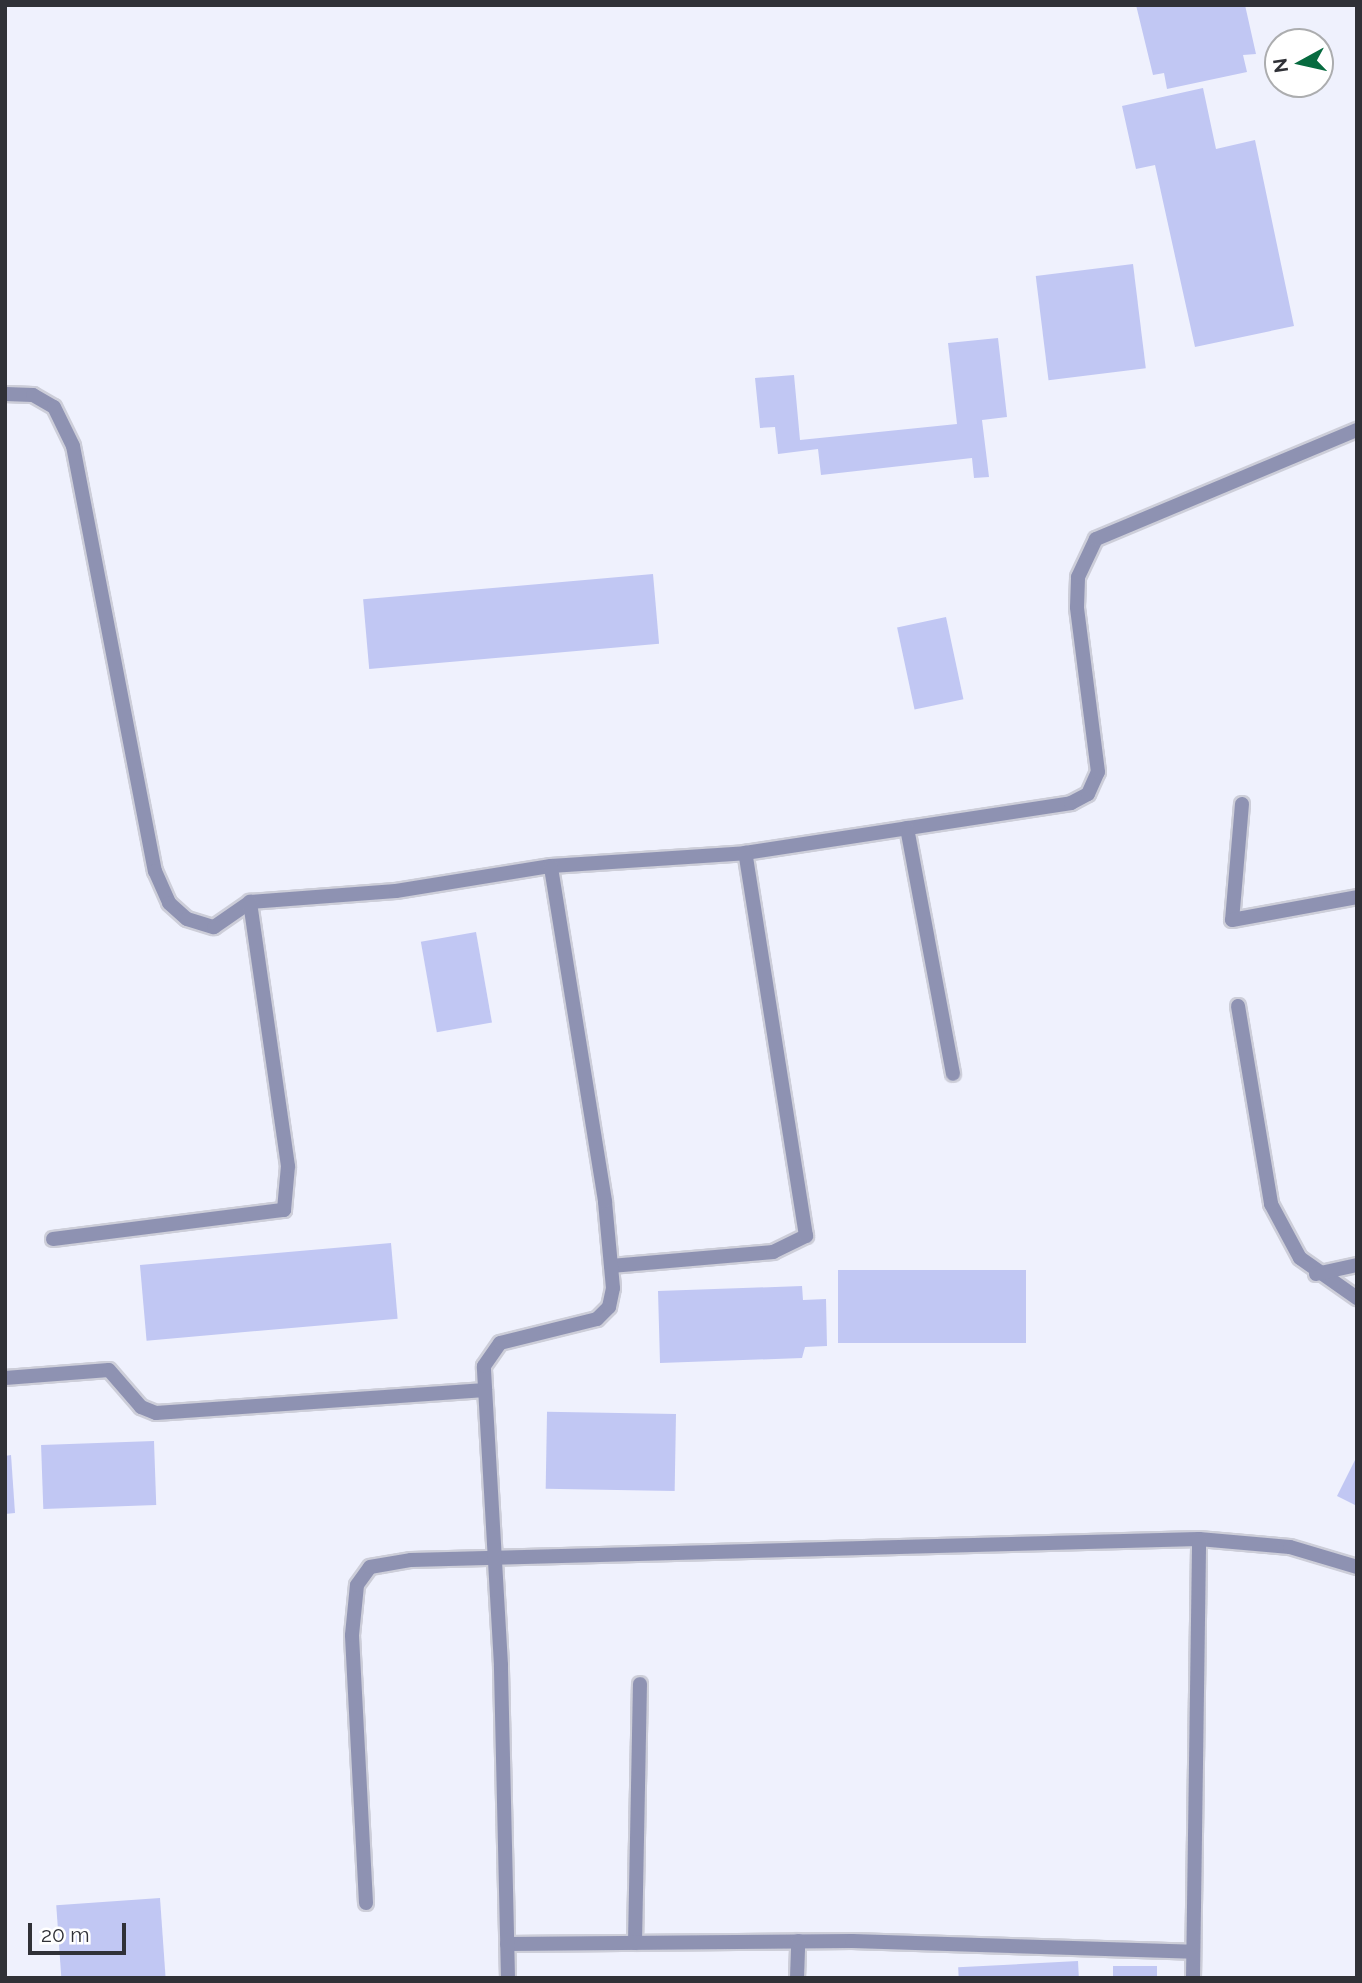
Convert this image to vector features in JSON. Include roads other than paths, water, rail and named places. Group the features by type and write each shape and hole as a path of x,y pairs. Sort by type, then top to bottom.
{"street":[{"path":"5,394 33,395 54,407 73,446 155,871 169,903 187,919 214,927 250,902 396,891 551,866 744,853 1041,811 1088,794 1098,772 1077,607 1078,577 1096,539 1357,430"},
{"path":"1242,804 1232,920 1357,897"},
{"path":"907,828 953,1074"},
{"path":"611,1266 773,1252 806,1237 744,853"},
{"path":"508,1978 495,1557 485,1390 488,1353 499,1343 575,1326 609,1307 611,1266 551,866"},
{"path":"52,1239 284,1210 288,1166 250,902"},
{"path":"1238,1006 1271,1203 1316,1274 1357,1298"},
{"path":"1316,1274 1357,1265"},
{"path":"5,1378 109,1370 141,1407 156,1413 485,1390"},
{"path":"1193,1978 1199,1539"},
{"path":"366,1903 352,1635 357,1584 370,1566 495,1557 1199,1539 1290,1547 1357,1567"},
{"path":"635,1943 640,1684"},
{"path":"507,1944 798,1941 1193,1952"},
{"path":"797,1978 798,1941"}]}
